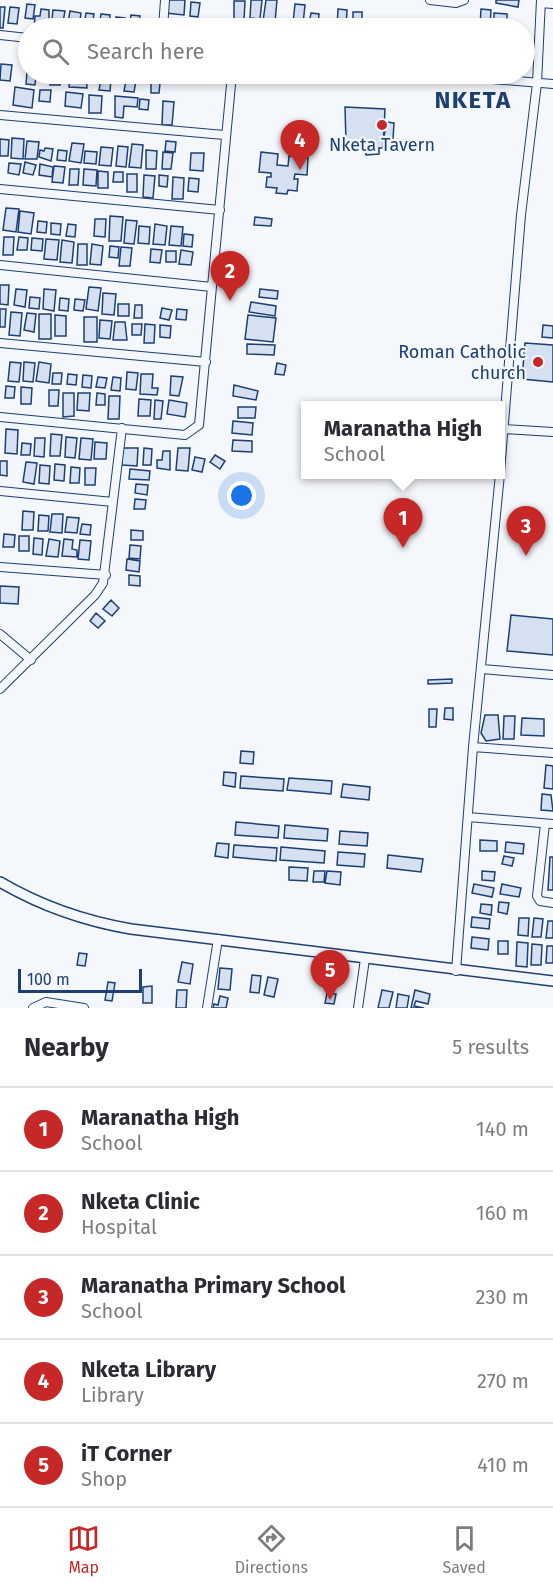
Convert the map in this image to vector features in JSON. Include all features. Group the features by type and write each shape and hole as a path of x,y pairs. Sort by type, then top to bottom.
{"street":[{"path":"164,18 165,0"},
{"path":"430,0 456,3 464,0"},
{"path":"505,416 521,215 537,83 541,2 553,4"},
{"path":"0,35 18,37"},
{"path":"537,83 553,84"},
{"path":"0,417 191,433 199,425 231,84"},
{"path":"0,115 225,135"},
{"path":"0,189 220,210"},
{"path":"0,265 212,287"},
{"path":"0,343 206,362"},
{"path":"0,689 95,595 106,575 122,428"},
{"path":"505,429 553,432"},
{"path":"456,971 473,747 499,479"},
{"path":"0,491 113,501"},
{"path":"0,567 106,575"},
{"path":"0,634 31,660"},
{"path":"482,669 553,675"},
{"path":"473,747 553,753"},
{"path":"468,817 549,824 536,889 540,901 553,903"},
{"path":"0,882 27,898 96,923 456,971 553,981"},
{"path":"207,1008 218,939"},
{"path":"358,1008 365,959"},
{"path":"33,1008 46,1002 84,1008"}],"building":[{"path":"167,0 185,0 184,15 166,13"},
{"path":"251,0 262,0 260,18 250,18"},
{"path":"266,0 277,0 275,18 263,18"},
{"path":"496,0 519,0 518,7 496,3"},
{"path":"234,1 245,1 244,18 234,18"},
{"path":"191,2 200,3 198,17 190,16"},
{"path":"27,4 35,5 33,18 25,18"},
{"path":"295,4 305,5 304,18 294,18"},
{"path":"0,7 5,7 3,28 0,28"},
{"path":"10,7 19,8 17,24 8,23"},
{"path":"41,9 49,10 49,18 35,18 35,16 40,16"},
{"path":"338,9 347,10 347,18 338,18"},
{"path":"481,9 491,10 491,18 480,18"},
{"path":"53,10 65,11 64,18 52,18"},
{"path":"70,11 81,13 80,18 69,18"},
{"path":"353,12 362,12 362,18 353,18"},
{"path":"86,13 94,14 93,18 85,18"},
{"path":"311,13 319,14 319,18 310,18"},
{"path":"494,13 507,14 507,18 494,18"},
{"path":"101,14 110,15 110,18 100,18"},
{"path":"131,15 140,16 140,18 131,18"},
{"path":"1,64 12,65 10,81 0,80"},
{"path":"69,84 87,84 87,88 69,87"},
{"path":"100,84 111,84 110,91 99,90"},
{"path":"125,84 135,84 134,92 124,91"},
{"path":"151,84 160,84 159,93 151,93"},
{"path":"15,87 34,90 32,108 13,105"},
{"path":"40,90 51,90 50,102 39,101"},
{"path":"66,92 83,94 81,108 65,106"},
{"path":"89,95 102,96 101,113 89,113"},
{"path":"115,96 138,98 137,107 124,106 123,118 115,117"},
{"path":"140,99 149,100 148,110 139,109"},
{"path":"163,101 174,102 172,125 162,125"},
{"path":"345,107 385,109 383,148 379,148 379,154 366,155 364,144 346,143"},
{"path":"386,122 394,123 393,139 384,138"},
{"path":"12,138 24,139 23,159 11,158"},
{"path":"0,139 9,140 8,156 0,156"},
{"path":"27,141 39,142 37,159 25,159"},
{"path":"166,141 176,142 175,152 165,151"},
{"path":"72,143 84,144 81,163 69,161"},
{"path":"132,144 143,145 141,168 129,167"},
{"path":"118,146 128,147 126,167 116,166"},
{"path":"101,147 113,148 111,166 99,165"},
{"path":"45,148 53,149 51,161 39,157 40,150 44,151"},
{"path":"58,150 67,151 66,161 57,160"},
{"path":"146,150 157,151 156,169 146,169"},
{"path":"85,151 97,152 96,164 84,163"},
{"path":"163,152 173,153 171,169 162,169"},
{"path":"261,152 278,154 277,165 288,166 289,156 308,158 307,175 295,174 294,179 298,179 297,191 288,190 287,194 276,193 277,188 266,187 267,177 271,177 271,173 259,172"},
{"path":"191,153 204,153 203,171 190,170"},
{"path":"25,162 36,165 33,175 23,173"},
{"path":"9,163 21,164 19,175 8,173"},
{"path":"40,164 53,167 52,177 39,175"},
{"path":"54,166 65,167 63,183 52,182"},
{"path":"70,169 79,169 78,185 69,185"},
{"path":"84,169 97,170 96,186 83,185"},
{"path":"98,171 108,172 108,188 98,188"},
{"path":"114,172 123,172 123,182 113,182"},
{"path":"127,174 137,174 137,192 127,192"},
{"path":"144,175 155,176 153,198 143,197"},
{"path":"159,175 168,176 167,187 159,186"},
{"path":"173,177 184,178 183,199 172,199"},
{"path":"189,178 199,179 198,192 188,191"},
{"path":"6,208 19,209 16,232 3,230"},
{"path":"20,211 34,213 31,234 18,232"},
{"path":"110,216 123,217 121,241 109,241"},
{"path":"255,217 272,219 271,226 254,225"},
{"path":"95,219 106,219 105,237 94,236"},
{"path":"126,220 137,221 134,244 124,243"},
{"path":"38,221 47,222 46,233 37,232"},
{"path":"51,223 61,224 60,235 51,234"},
{"path":"68,224 76,225 75,237 66,236"},
{"path":"155,224 167,226 165,245 153,244"},
{"path":"139,226 150,227 149,244 138,243"},
{"path":"171,226 183,227 181,246 169,245"},
{"path":"184,234 193,235 192,247 183,246"},
{"path":"4,237 14,237 13,255 3,255"},
{"path":"19,237 28,238 27,250 17,250"},
{"path":"32,238 43,239 42,251 31,250"},
{"path":"46,239 59,240 57,260 44,259"},
{"path":"62,240 74,242 72,263 60,262"},
{"path":"78,244 87,244 87,265 77,265"},
{"path":"92,244 103,246 101,265 90,264"},
{"path":"110,246 119,247 118,258 109,257"},
{"path":"121,247 132,248 130,266 119,266"},
{"path":"151,249 162,250 160,263 150,262"},
{"path":"181,250 193,252 191,265 179,264"},
{"path":"166,251 176,251 176,262 166,262"},
{"path":"0,285 9,285 8,305 0,304"},
{"path":"89,287 101,288 98,311 86,309"},
{"path":"16,289 27,290 25,307 14,305"},
{"path":"44,289 56,290 54,311 43,309"},
{"path":"260,289 278,291 277,299 259,297"},
{"path":"103,293 116,294 114,315 102,314"},
{"path":"30,297 40,298 39,309 29,308"},
{"path":"60,298 69,299 68,311 59,310"},
{"path":"75,299 85,300 83,311 74,310"},
{"path":"251,302 276,306 275,316 249,312"},
{"path":"118,304 129,304 129,316 118,316"},
{"path":"135,305 142,305 142,318 134,318"},
{"path":"162,308 172,310 169,320 160,318"},
{"path":"0,309 6,309 5,327 0,327"},
{"path":"177,309 187,310 186,320 176,319"},
{"path":"11,312 22,313 20,336 9,335"},
{"path":"27,313 36,314 34,332 24,330"},
{"path":"39,314 51,314 51,339 39,339"},
{"path":"55,315 66,316 66,336 55,336"},
{"path":"248,315 276,318 273,342 245,339"},
{"path":"84,317 97,317 97,342 84,342"},
{"path":"100,320 112,321 110,339 99,338"},
{"path":"115,322 125,322 127,340 113,340"},
{"path":"132,324 142,324 141,335 132,335"},
{"path":"145,324 155,325 154,343 144,343"},
{"path":"160,325 171,326 170,338 160,337"},
{"path":"543,325 553,326 553,338 542,337"},
{"name":"Roman Catholic church","path":"525,343 553,345 553,382 522,379"},
{"path":"247,344 275,345 274,355 247,354"},
{"path":"10,362 21,363 19,382 8,381"},
{"path":"24,362 35,363 33,382 23,381"},
{"path":"39,362 51,364 49,383 36,381"},
{"path":"277,363 286,365 284,375 275,374"},
{"path":"127,372 138,373 136,390 126,389"},
{"path":"53,373 62,373 61,384 52,384"},
{"path":"68,374 77,375 76,385 67,384"},
{"path":"141,374 153,374 152,388 158,388 157,395 140,394"},
{"path":"83,375 92,376 91,388 82,387"},
{"path":"171,376 183,377 179,396 170,395"},
{"path":"98,377 107,378 105,388 96,387"},
{"path":"113,377 121,378 120,391 111,390"},
{"path":"234,385 258,391 256,400 233,396"},
{"path":"6,386 15,387 14,398 5,398"},
{"path":"21,387 32,388 31,404 21,404"},
{"path":"49,390 59,390 58,406 49,406"},
{"path":"63,393 74,393 74,416 63,417"},
{"path":"78,393 90,393 89,411 77,410"},
{"path":"97,393 105,394 105,405 96,405"},
{"path":"109,396 120,396 119,419 108,419"},
{"path":"139,399 151,400 150,416 138,416"},
{"path":"155,400 163,401 161,419 154,419"},
{"path":"169,400 187,403 185,417 167,414"},
{"path":"238,407 256,407 255,418 238,418"},
{"path":"233,421 253,423 252,435 232,433"},
{"path":"6,429 18,430 17,454 5,453"},
{"path":"51,434 62,435 60,456 50,456"},
{"path":"66,437 77,438 75,458 65,457"},
{"path":"35,438 45,438 44,457 34,456"},
{"path":"81,438 93,439 91,460 79,459"},
{"path":"233,440 252,441 252,452 232,451"},
{"path":"95,442 107,443 106,459 94,459"},
{"path":"22,443 31,444 30,455 21,455"},
{"path":"122,448 138,448 137,466 122,465"},
{"path":"144,448 152,449 151,465 143,465"},
{"path":"178,448 190,448 188,471 176,470"},
{"path":"163,451 170,451 170,470 157,468 157,460 162,460"},
{"path":"215,455 225,461 220,469 210,462"},
{"path":"195,457 205,459 202,472 192,470"},
{"path":"0,461 7,461 7,476 0,475"},
{"path":"26,462 37,463 34,484 23,482"},
{"path":"55,464 65,465 64,481 54,480"},
{"path":"40,465 50,466 49,484 39,483"},
{"path":"71,467 80,468 79,483 70,483"},
{"path":"85,468 96,468 95,485 85,485"},
{"path":"130,469 150,471 149,480 129,479"},
{"path":"136,484 148,485 147,495 135,493"},
{"path":"135,499 146,500 145,509 134,509"},
{"path":"23,511 34,512 33,530 22,530"},
{"path":"52,514 63,514 62,533 50,532"},
{"path":"39,515 49,516 48,531 38,531"},
{"path":"67,517 79,518 77,533 65,532"},
{"path":"82,524 91,525 90,535 80,534"},
{"path":"131,530 143,531 143,540 131,540"},
{"path":"4,534 15,535 14,547 3,547"},
{"path":"19,536 29,536 29,551 19,551"},
{"path":"34,538 43,539 42,555 33,554"},
{"path":"49,539 60,541 58,557 46,556"},
{"path":"64,539 73,540 72,549 77,550 77,557 62,556"},
{"path":"80,540 91,541 89,560 78,559"},
{"path":"130,545 141,546 140,559 129,558"},
{"path":"127,559 140,561 139,572 126,570"},
{"path":"129,575 140,576 140,586 129,585"},
{"path":"0,586 19,587 18,604 0,603"},
{"path":"111,600 119,608 112,616 103,609"},
{"path":"96,613 105,621 98,628 90,621"},
{"path":"511,615 553,619 553,655 507,651"},
{"path":"452,679 452,683 428,684 428,680"},
{"path":"445,708 453,708 453,720 444,719"},
{"path":"429,709 437,709 436,727 429,727"},
{"path":"485,715 498,715 500,739 486,741 481,733"},
{"path":"504,716 515,716 514,739 503,739"},
{"path":"522,718 544,719 544,736 521,735"},
{"path":"241,751 254,752 253,764 240,763"},
{"path":"546,765 553,766 553,789 544,788"},
{"path":"224,772 236,773 235,787 223,785"},
{"path":"241,776 284,779 283,791 240,788"},
{"path":"289,778 332,781 331,794 287,790"},
{"path":"343,784 370,787 369,800 341,797"},
{"path":"542,794 551,795 553,811 541,810"},
{"path":"236,822 279,826 278,838 235,835"},
{"path":"285,825 328,829 327,841 284,838"},
{"path":"340,831 368,833 367,846 339,844"},
{"path":"480,840 497,841 497,851 480,851"},
{"path":"506,842 524,844 523,854 505,852"},
{"path":"217,843 229,844 228,858 215,856"},
{"path":"234,845 277,848 276,861 233,857"},
{"path":"281,847 325,851 324,863 280,860"},
{"path":"338,852 365,854 364,867 337,865"},
{"path":"388,855 423,859 421,872 387,868"},
{"path":"504,856 514,858 512,866 502,864"},
{"path":"550,857 553,857 553,890 548,890"},
{"path":"289,867 308,868 307,881 289,880"},
{"path":"314,871 325,871 324,882 313,882"},
{"path":"327,871 341,872 340,885 325,883"},
{"path":"482,871 495,872 494,881 482,880"},
{"path":"474,884 494,888 492,897 472,893"},
{"path":"502,884 521,888 519,897 500,894"},
{"path":"499,902 509,903 507,914 498,912"},
{"path":"481,904 492,905 491,915 480,913"},
{"path":"472,917 490,919 489,929 471,927"},
{"path":"519,918 529,918 528,936 518,935"},
{"path":"534,918 543,919 541,937 532,937"},
{"path":"548,921 553,921 553,938 546,938"},
{"path":"472,937 489,939 488,950 471,948"},
{"path":"498,941 508,941 508,954 498,954"},
{"path":"517,942 528,943 527,967 516,966"},
{"path":"532,944 542,945 541,965 531,965"},
{"path":"547,946 553,946 553,963 546,963"},
{"path":"79,953 87,954 85,966 77,965"},
{"path":"182,962 193,964 190,984 178,982"},
{"path":"220,968 232,969 230,990 218,989"},
{"path":"252,975 261,976 259,993 250,992"},
{"path":"268,977 278,979 274,997 264,995"},
{"path":"108,982 115,983 112,1001 105,1000"},
{"path":"152,986 152,1003 143,1003 143,987"},
{"path":"177,990 187,990 186,1008 176,1008"},
{"path":"382,990 393,992 389,1008 378,1008"},
{"path":"415,990 430,994 428,1004 416,1001 414,1006 424,1008 411,1008"},
{"path":"327,993 336,994 334,1004 325,1003"},
{"path":"398,994 409,996 407,1008 396,1008"},
{"path":"220,996 228,998 226,1008 213,1008 214,1004 218,1005"}],"place":[{"name":"Nketa Tavern","path":"382,125"},
{"name":"Nketa Library","path":"300,170"},
{"name":"Nketa Clinic","path":"230,301"},
{"name":"Roman Catholic church","path":"538,362"},
{"name":"Maranatha High","path":"403,548"},
{"name":"Maranatha Primary School","path":"526,556"},
{"name":"iT Corner","path":"330,1000"}],"district":[{"name":"NKETA","path":"473,100"}]}
